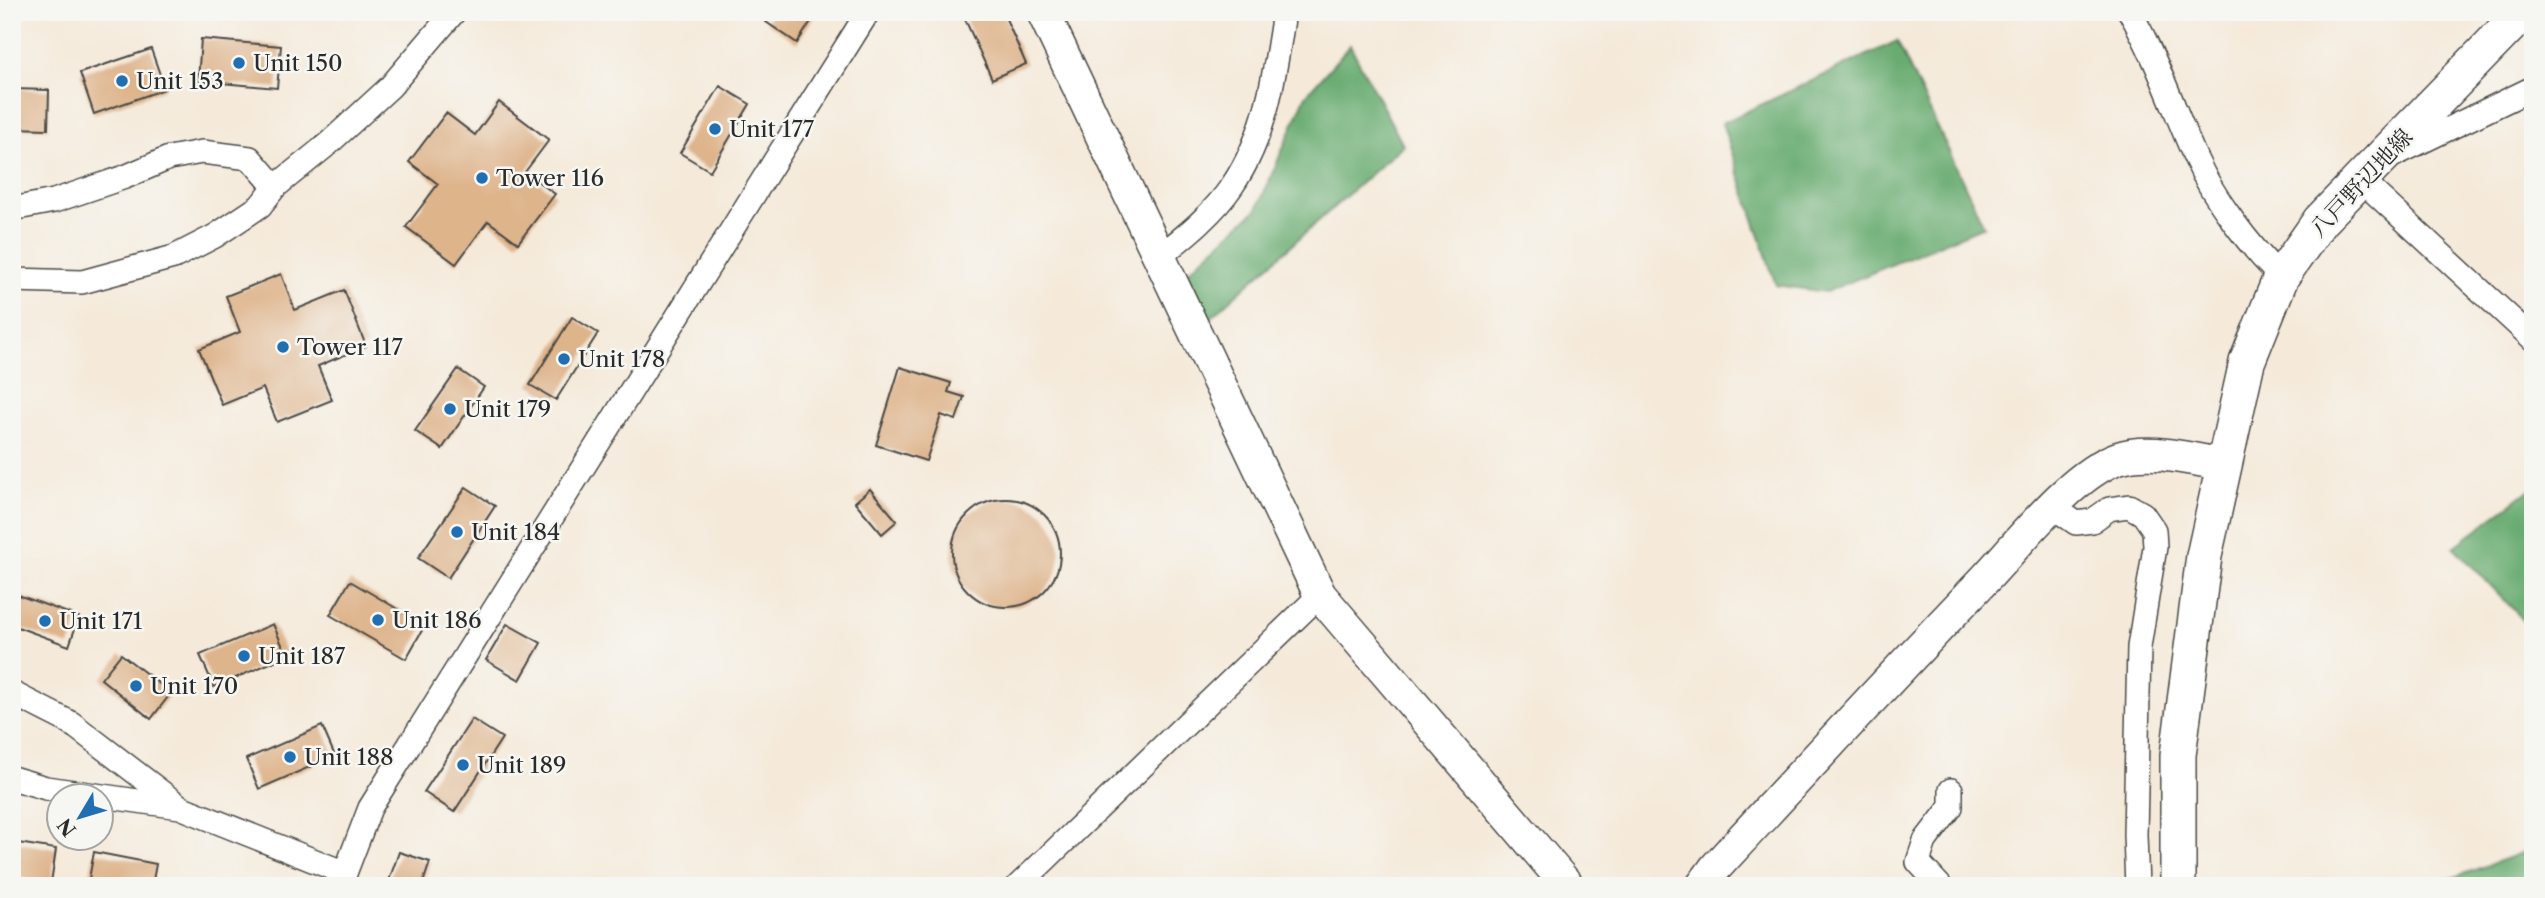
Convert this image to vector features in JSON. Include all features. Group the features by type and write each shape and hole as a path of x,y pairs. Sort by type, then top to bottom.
{"main road":[{"name":"八戸野辺地線","path":"2178,886 2178,755 2204,556 2247,362 2281,277 2320,221 2523,12"}],"street":[{"path":"12,280 82,282 174,257 215,236 260,206 275,187 328,144 390,87 454,12"},
{"path":"12,693 71,723 180,807 343,879 370,807 868,12"},
{"path":"1043,12 1320,595 1568,886"},
{"path":"1160,257 1196,226 1232,186 1256,140 1271,95 1284,12"},
{"path":"2130,12 2148,44 2198,162 2257,254 2281,277"},
{"path":"2529,97 2370,172 2533,338"},
{"path":"12,209 54,201 125,177 169,158 202,152 250,158 275,187"},
{"path":"1702,886 1716,867 1865,704 2053,507 2096,468 2120,457 2155,454 2223,464"},
{"path":"2053,507 2076,523 2092,521 2109,509 2129,506 2143,514 2154,530 2155,547 2138,647 2135,835 2137,886"},
{"path":"1018,886 1320,595"},
{"path":"12,778 46,788 180,807"},
{"path":"1940,886 1918,862 1925,841 1951,807 1951,790"}],"green space":[{"path":"1897,41 1984,226 1826,292 1776,285 1722,123"},
{"path":"1350,45 1403,145 1207,321 1183,276 1257,209 1306,95"},
{"path":"2533,487 2533,630 2454,547"},
{"path":"2533,849 2533,886 2430,886"}],"building":[{"path":"773,12 817,12 797,43 766,22"},
{"path":"975,12 1003,12 1026,64 992,79 964,17"},
{"name":"Unit 150","path":"201,39 281,46 277,88 198,81"},
{"name":"Unit 153","path":"151,49 165,89 94,114 80,73"},
{"name":"Unit 177","path":"720,86 750,104 710,171 680,153"},
{"path":"12,89 49,90 48,129 12,128"},
{"name":"Tower 116","path":"499,102 549,140 525,172 555,194 518,243 488,221 456,264 406,227 438,184 409,162 446,113 475,135"},
{"name":"Tower 117","path":"281,274 295,310 344,290 366,346 318,366 332,400 277,422 263,388 222,405 199,349 240,332 226,296"},
{"name":"Unit 178","path":"572,317 598,333 556,400 530,385"},
{"path":"900,367 951,383 948,392 964,397 956,420 941,415 926,461 876,445"},
{"name":"Unit 179","path":"458,369 484,387 442,449 415,431"},
{"name":"Unit 184","path":"466,487 495,506 448,578 418,558"},
{"path":"870,489 897,521 882,534 855,502"},
{"path":"1006,499 1027,503 1044,515 1056,532 1060,553 1056,574 1044,591 1027,603 1006,607 985,603 968,591 956,574 952,553 956,532 968,515 985,503"},
{"name":"Unit 186","path":"350,581 425,625 406,659 330,615"},
{"name":"Unit 171","path":"18,595 79,617 69,646 12,625 12,612"},
{"name":"Unit 187","path":"273,624 287,656 214,687 200,655"},
{"path":"507,624 541,643 520,680 486,660"},
{"name":"Unit 170","path":"121,654 171,693 151,719 101,679"},
{"name":"Unit 189","path":"472,719 502,738 454,812 424,792"},
{"name":"Unit 188","path":"322,726 335,756 259,789 246,759"},
{"path":"12,842 46,847 46,852 56,852 51,883 12,877"},
{"path":"94,852 156,864 152,886 88,884"},
{"path":"399,852 430,862 422,886 387,886"}],"place":[{"name":"Unit 150","path":"239,63"},
{"name":"Unit 153","path":"122,81"},
{"name":"Unit 177","path":"715,129"},
{"name":"Tower 116","path":"482,178"},
{"name":"Tower 117","path":"283,347"},
{"name":"Unit 178","path":"564,359"},
{"name":"Unit 179","path":"450,409"},
{"name":"Unit 184","path":"457,532"},
{"name":"Unit 186","path":"378,620"},
{"name":"Unit 171","path":"45,621"},
{"name":"Unit 187","path":"244,656"},
{"name":"Unit 170","path":"136,686"},
{"name":"Unit 188","path":"290,757"},
{"name":"Unit 189","path":"463,765"}]}
